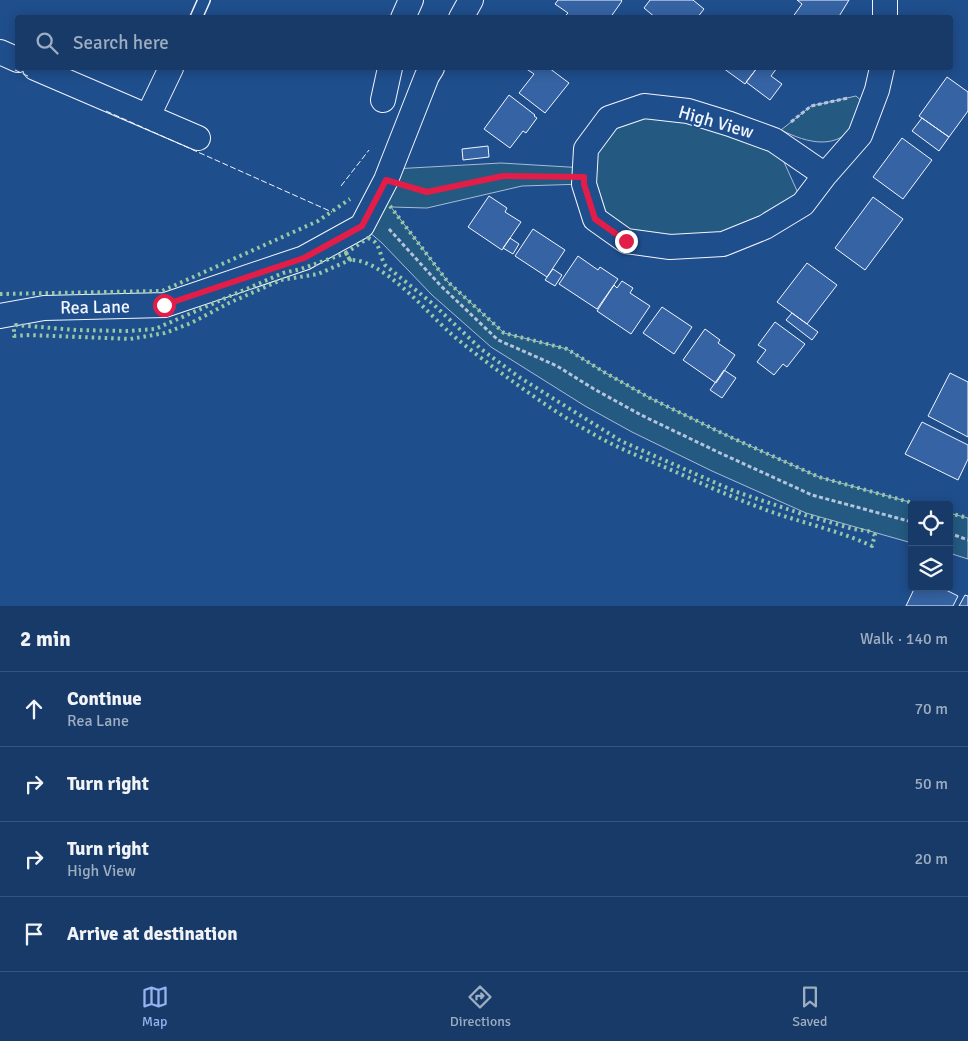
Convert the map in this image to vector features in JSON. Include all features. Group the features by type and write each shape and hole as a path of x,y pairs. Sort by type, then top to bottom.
{"street":[{"path":"404,15 412,0"},
{"path":"463,15 471,0"},
{"path":"885,0 885,15"},
{"path":"0,52 15,59"},
{"path":"40,70 198,138"},
{"path":"148,116 170,70"},
{"path":"384,100 390,70"},
{"name":"Rea Lane","path":"0,316 44,308 164,305 304,258 362,226 386,180 431,70"},
{"name":"High View","path":"825,175 774,140 688,111 644,106 609,118 586,149 584,184 595,219 626,241 670,247 723,244 765,227 803,204 825,175 860,135 877,90 882,70"}],"lane":[{"path":"197,15 204,0"}],"path":[{"path":"774,140 781,130 812,106 877,90"},
{"path":"386,180 427,192 503,176 584,177"},
{"path":"368,215 390,230 440,285 498,340 557,366 594,389 658,423 812,495 908,521"},
{"path":"953,534 968,540"}],"shaded area":[{"path":"856,96 864,103 861,112 850,131 841,137 832,141 812,141 781,130 811,106"},
{"path":"644,106 774,140 803,204 723,244 626,241 584,184 522,186 427,208 391,207 448,282 504,333 567,349 650,398 819,477 908,502 908,542 806,513 712,471 632,432 585,406 491,347 432,295 382,243 362,226 393,169 501,163 585,168 586,149"},
{"path":"953,514 968,518 968,559 953,554"}],"building":[{"path":"558,0 622,1 612,15 566,15 568,13 555,4"},
{"path":"650,0 693,0 704,9 699,15 652,15 644,8"},
{"path":"797,0 849,0 840,15 794,15 802,4"},
{"path":"528,70 552,70 569,83 545,113 519,93 534,74"},
{"path":"726,70 756,70 745,84"},
{"path":"755,70 776,70 771,76 782,84 770,100 746,82"},
{"path":"947,77 968,92 968,111 949,137 919,116"},
{"path":"509,95 537,118 526,133 523,131 510,148 484,129"},
{"path":"922,118 949,137 939,151 912,131"},
{"path":"902,138 932,160 903,199 873,177"},
{"path":"488,146 489,157 463,160 462,149"},
{"path":"489,196 507,208 505,212 521,222 502,250 468,227"},
{"path":"873,197 903,219 865,270 835,248"},
{"path":"533,229 565,250 547,277 515,256"},
{"path":"510,238 519,244 513,254 503,248"},
{"path":"578,256 598,270 600,267 618,279 597,309 559,284"},
{"path":"807,263 837,285 807,324 777,302"},
{"path":"553,269 562,275 555,286 545,280"},
{"path":"622,281 633,288 630,293 650,306 631,334 597,311 614,285 617,288"},
{"path":"662,307 692,327 674,354 643,333"},
{"path":"792,313 818,332 812,340 786,320"},
{"path":"775,322 805,344 787,367 783,364 774,375 757,362 766,350 758,345"},
{"path":"705,329 720,340 718,343 735,355 716,383 683,360"},
{"path":"724,370 736,378 722,398 710,390"},
{"path":"950,373 968,382 968,437 928,416"},
{"path":"922,422 968,445 968,459 958,480 905,454"},
{"path":"913,591 948,591 958,596 953,606 906,606"},
{"path":"965,595 968,596 968,606 959,606"}],"hedge":[{"path":"0,294 162,291 318,221 350,199"},
{"path":"390,206 448,282 504,333 567,349 650,398 819,477 908,502"},
{"path":"368,238 378,246 385,265 433,304 481,349 519,377 621,441 734,491 805,515 853,529 868,531 875,535 872,546 845,535 737,499 627,451 576,424 497,370 449,332 389,277 362,262 350,260 346,253 368,238"},
{"path":"346,253 350,260 318,274 281,280 229,303 191,323 165,333 130,339 14,336 16,325 76,330 128,331 155,329 283,273 301,269 346,253"},
{"path":"953,514 968,518"}],"fence":[{"path":"15,70 30,77"},
{"path":"106,111 332,212"},
{"path":"341,186 369,150"}],"route":[{"path":"164,305 304,258 362,226 386,180 427,192 503,176 584,177 584,184 595,219 626,241"}]}
